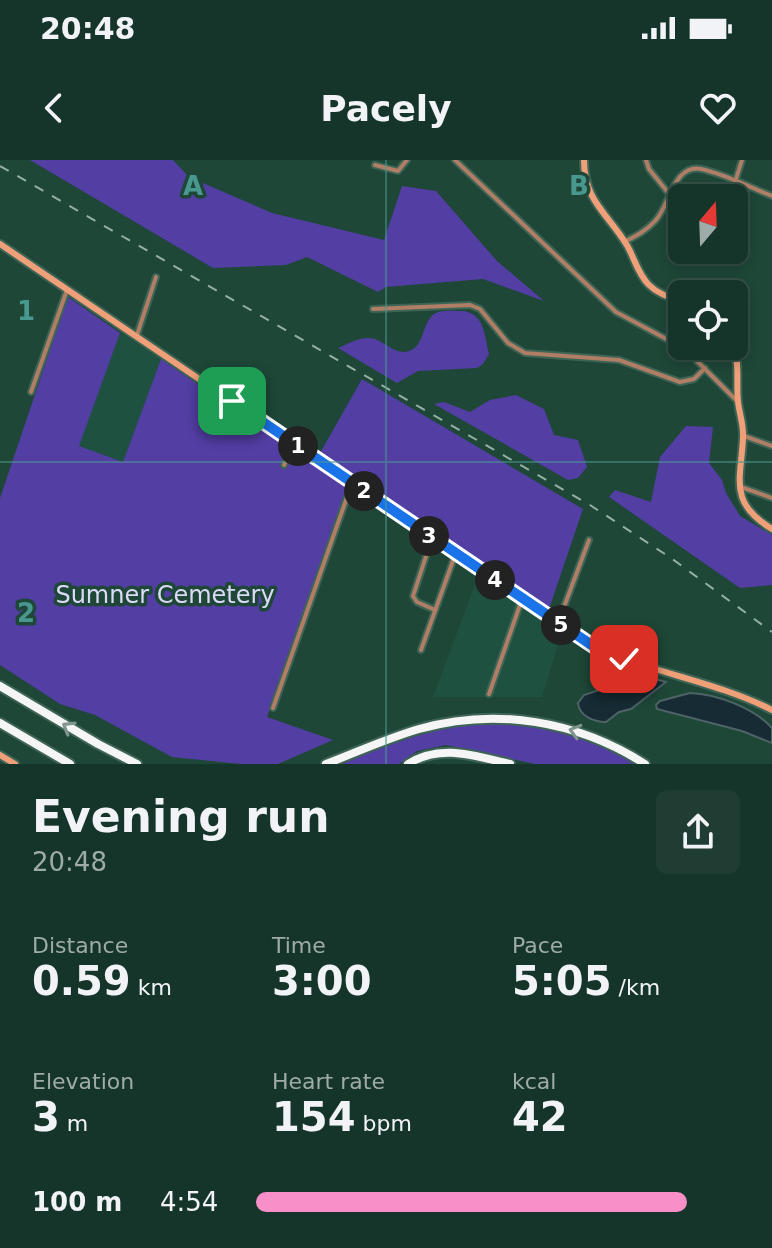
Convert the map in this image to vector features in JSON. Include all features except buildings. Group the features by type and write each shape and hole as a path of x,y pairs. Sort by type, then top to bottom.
{"highway":[{"path":"0,686 137,764"},
{"path":"326,764 418,729 497,718 551,725 588,735 615,746 645,764"},
{"path":"0,723 70,764"},
{"path":"408,764 427,754 448,752 510,764"}],"main road":[{"path":"584,160 586,183 594,201 624,242 642,276 650,286 668,297"},
{"path":"0,244 522,599 606,652 722,689 772,710"},
{"path":"737,360 738,402 744,436 739,486 750,512 772,529"},
{"path":"0,755 15,764"}],"street":[{"path":"375,165 398,171 407,160"},
{"path":"455,160 616,312 685,349 738,402"},
{"path":"646,160 649,169 668,193"},
{"path":"735,182 742,160"},
{"path":"676,184 690,169 703,169 772,196"},
{"path":"624,242 656,221 668,199"},
{"path":"137,336 156,277"},
{"path":"31,392 67,290"},
{"path":"373,309 470,305 480,309 508,343 525,353 619,360 680,382 694,379 705,368"},
{"path":"744,436 772,446"},
{"path":"284,465 295,443"},
{"path":"273,708 352,483"},
{"path":"739,486 772,498"},
{"path":"432,538 413,596 417,602 435,610"},
{"path":"558,623 589,540"},
{"path":"421,650 454,558 459,555"},
{"path":"489,694 522,599"}],"shaded area":[{"path":"120,333 161,359 123,462 78,446"},
{"path":"478,576 562,632 542,697 433,697"}],"green space":[{"path":"30,160 173,160 189,177 272,213 384,240 402,186 436,191 497,261 544,301 483,279 386,287 378,292 307,257 286,265 213,268"},
{"name":"Sumner Cemetery","path":"68,297 120,333 79,446 123,462 161,359 349,488 267,717 333,740 278,764 241,764 172,757 95,715 60,704 0,665 0,498"},
{"path":"443,311 464,311 480,321 489,354 477,368 418,371 397,383 338,348 368,338 398,351 409,351 418,345 433,315"},
{"path":"362,379 583,509 549,609 320,453"},
{"path":"516,395 544,409 554,435 578,440 587,467 578,478 568,480 434,404 444,402 470,412 490,400"},
{"path":"686,426 713,427 709,463 722,480 740,516 772,535 772,585 740,588 609,497 615,490 651,502 660,457"},
{"path":"480,723 521,725 561,732 599,745 636,764 535,764 446,745 417,751 399,764 339,764 425,733"}],"water":[{"path":"625,671 666,682 631,709 619,712 606,722 584,715 578,703 584,695 605,688"},
{"path":"690,693 723,699 755,714 772,728 772,743 742,731 657,709 660,701"}],"railway":[{"path":"0,166 590,505 671,558 772,632"}],"route":[{"path":"232,401 593,646 624,659"}]}
